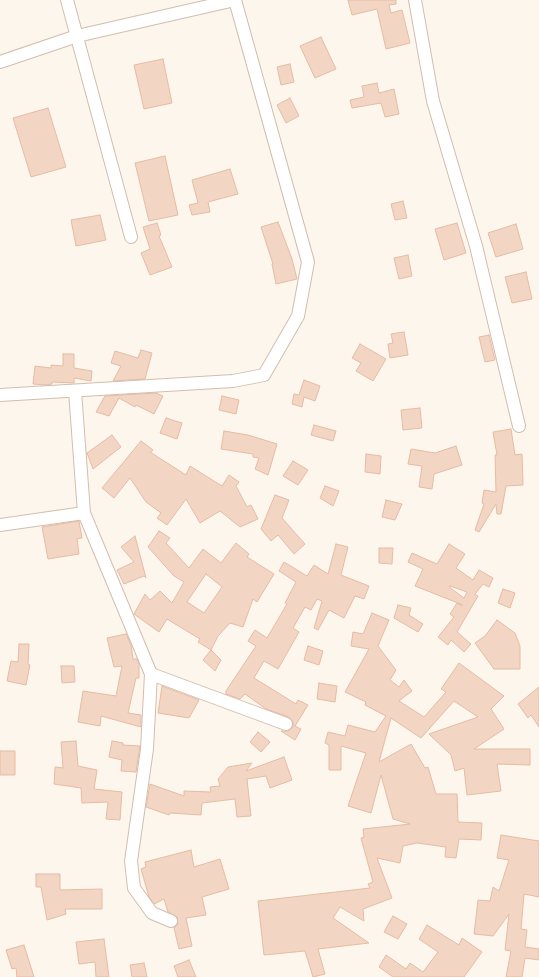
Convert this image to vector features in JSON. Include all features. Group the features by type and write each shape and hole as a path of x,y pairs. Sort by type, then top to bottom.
{"street":[{"path":"67,0 131,237"},
{"path":"0,62 77,36 235,0 308,262 298,316 264,375 233,381 75,392 14,393 0,396"},
{"path":"415,0 433,101 476,246 518,426"},
{"path":"75,392 84,513 150,674 147,749 131,861 134,888 152,913 171,921"},
{"path":"0,525 84,513"},
{"path":"150,674 286,724"}],"building":[{"path":"348,0 396,0 396,4 389,5 391,13 402,10 410,43 386,49 377,9 352,15"},
{"path":"321,37 336,69 315,78 300,46"},
{"path":"163,59 172,103 144,109 134,65"},
{"path":"290,64 294,82 281,85 277,67"},
{"path":"377,83 379,93 394,89 399,114 385,117 381,103 352,108 350,100 364,97 362,86"},
{"path":"290,98 299,116 286,123 277,105"},
{"path":"48,108 66,167 31,177 13,118"},
{"path":"165,156 178,215 149,221 135,163"},
{"path":"230,169 238,194 208,202 210,212 192,215 189,205 198,203 192,180"},
{"path":"403,201 407,218 395,220 391,204"},
{"path":"100,215 106,240 76,246 71,220"},
{"path":"278,222 292,259 297,279 276,284 273,264 261,227"},
{"path":"157,223 161,235 159,236 172,267 150,275 141,253 150,249 143,227"},
{"path":"457,223 466,253 444,260 435,229"},
{"path":"516,224 523,249 496,257 488,233"},
{"path":"408,255 412,276 399,279 394,258"},
{"path":"526,272 532,299 512,303 505,277"},
{"path":"404,332 408,355 390,358 388,344 393,343 391,334"},
{"path":"489,335 495,360 485,362 479,337"},
{"path":"360,344 386,359 373,381 356,371 361,363 352,358"},
{"path":"141,350 152,353 145,379 113,381 121,366 111,363 115,351 138,358"},
{"path":"63,354 74,354 74,368 92,371 91,381 74,378 74,383 52,382 52,384 45,385 33,384 35,366 51,368 51,365 63,366"},
{"path":"304,380 320,386 315,401 304,397 302,407 292,404 294,394 299,395"},
{"path":"156,393 163,396 154,414 136,405 135,407 119,398 109,416 96,412 105,396"},
{"path":"222,396 239,400 236,414 219,410"},
{"path":"420,408 422,428 403,430 401,410"},
{"path":"166,418 182,423 177,439 160,433"},
{"path":"314,425 336,431 333,441 311,435"},
{"path":"511,429 515,455 522,454 523,485 506,486 501,514 497,514 496,504 479,532 475,530 484,504 482,503 484,490 496,492 495,455 497,455 493,432"},
{"path":"224,431 248,435 277,444 268,475 255,469 259,458 253,457 253,454 221,449"},
{"path":"112,435 121,447 93,469 87,453"},
{"path":"141,441 153,450 150,452 186,475 190,466 222,486 229,475 239,482 236,486 247,507 251,505 258,519 240,527 220,511 200,523 186,499 167,525 157,518 161,513 146,502 130,478 114,498 102,488"},
{"path":"456,446 462,465 434,474 432,489 419,487 422,466 408,464 411,449 435,453"},
{"path":"366,454 381,456 380,474 365,472"},
{"path":"293,461 308,470 298,485 283,476"},
{"path":"325,486 339,491 333,506 320,498"},
{"path":"275,495 289,500 282,518 305,544 294,554 278,535 271,541 261,529"},
{"path":"386,500 402,504 395,520 382,517"},
{"path":"79,521 82,538 77,539 79,554 48,559 42,527"},
{"path":"159,531 170,538 166,543 189,568 203,549 221,563 236,543 249,554 247,557 274,574 257,602 253,599 243,627 230,623 218,636 211,650 198,642 200,639 167,619 159,632 134,614 145,594 150,600 160,591 172,603 184,582 174,576 148,547","holes":["206,574 222,587 204,613 187,602"]},
{"path":"135,536 146,578 144,576 124,584 117,570 134,562 121,547"},
{"path":"336,544 348,547 341,575 369,586 364,599 355,596 344,618 329,610 318,630 314,628 322,601 317,599 311,610 305,607 293,628 299,632 278,669 264,661 254,678 296,704 298,700 308,705 295,726 301,729 295,740 281,731 288,731 293,727 293,722 289,717 266,709 245,694 240,699 226,694 226,691 256,646 248,641 255,630 267,638 287,604 285,603 296,582 279,571 284,562 307,576 314,565 328,574"},
{"path":"449,544 465,554 456,568 473,580 479,570 493,578 489,587 483,584 475,594 478,596 457,632 471,644 464,652 451,640 448,645 438,637 454,617 450,614 457,603 462,606 463,605 415,586 423,569 408,562 412,553 437,564","holes":["450,586 467,592 464,598 449,587"]},
{"path":"379,548 393,548 392,564 379,563"},
{"path":"503,589 515,593 510,608 498,603"},
{"path":"398,605 411,608 409,615 423,624 418,632 394,618"},
{"path":"372,613 389,620 378,646 396,670 390,680 399,687 404,680 412,691 399,701 424,717 446,692 441,689 459,663 504,696 491,709 504,729 474,749 530,749 530,765 497,764 501,791 467,795 464,768 455,771 451,755 429,734 478,717 454,701 421,738 391,718 379,762 411,744 425,768 428,767 436,794 457,794 458,822 482,823 481,840 459,839 456,858 445,857 446,847 417,843 403,846 400,863 377,858 392,898 363,909 364,921 340,907 333,918 369,943 318,949 325,974 313,977 305,951 264,955 258,901 370,888 368,884 373,882 361,838 364,837 363,829 410,824 393,819 381,775 371,813 348,806 366,753 341,746 341,770 329,770 329,745 325,743 328,732 345,736 348,725 375,732 386,716 365,705 366,702 345,692 369,649 351,646 353,632 363,634"},
{"path":"497,620 515,633 520,646 520,669 494,669 475,643 485,636"},
{"path":"126,634 131,645 133,659 137,659 139,664 139,678 136,678 128,713 141,715 141,727 101,716 100,726 78,722 83,691 116,696 122,666 114,667 107,638"},
{"path":"19,644 29,644 28,664 30,665 26,685 7,681 11,661 18,662"},
{"path":"308,646 323,651 319,665 304,660"},
{"path":"211,650 221,660 215,671 203,660"},
{"path":"61,666 74,666 75,682 62,683"},
{"path":"319,683 337,686 335,702 317,699"},
{"path":"162,686 199,700 189,718 158,713"},
{"path":"539,687 539,727 531,715 528,718 518,704"},
{"path":"258,732 270,742 261,752 250,742"},
{"path":"76,741 78,766 97,770 94,789 122,792 120,820 106,819 108,802 82,803 81,788 54,784 55,767 63,768 61,742"},
{"path":"112,741 123,743 123,745 140,746 136,772 121,771 122,760 109,757"},
{"path":"0,751 15,751 15,775 0,775"},
{"path":"284,757 292,780 270,788 266,776 247,779 251,816 237,817 235,799 202,803 201,815 170,813 169,815 146,807 150,784 184,796 184,791 211,792 210,787 220,786 218,779 228,767 252,763 246,771"},
{"path":"501,835 539,841 539,897 524,894 521,929 527,930 525,947 539,949 539,960 525,958 522,977 506,977 511,951 505,950 509,914 493,936 474,934 478,900 490,901 493,887 499,891 509,860 497,858"},
{"path":"191,850 194,867 220,859 229,889 202,897 206,915 186,918 192,946 179,949 174,928 178,924 177,917 168,912 164,899 154,904 149,897 141,869 146,867 145,862"},
{"path":"36,874 60,874 60,890 102,889 102,909 65,909 66,914 47,920 41,887 36,887"},
{"path":"393,916 407,924 398,939 384,932"},
{"path":"427,925 459,945 462,938 482,952 464,977 393,977 379,967 386,955 406,969 410,963 423,972 438,952 419,939"},
{"path":"104,939 109,977 96,977 95,962 79,964 76,942"},
{"path":"24,945 34,977 17,977 16,968 12,969 6,950"},
{"path":"189,960 196,977 178,977 174,966"},
{"path":"144,963 147,977 132,977 130,965"}]}
